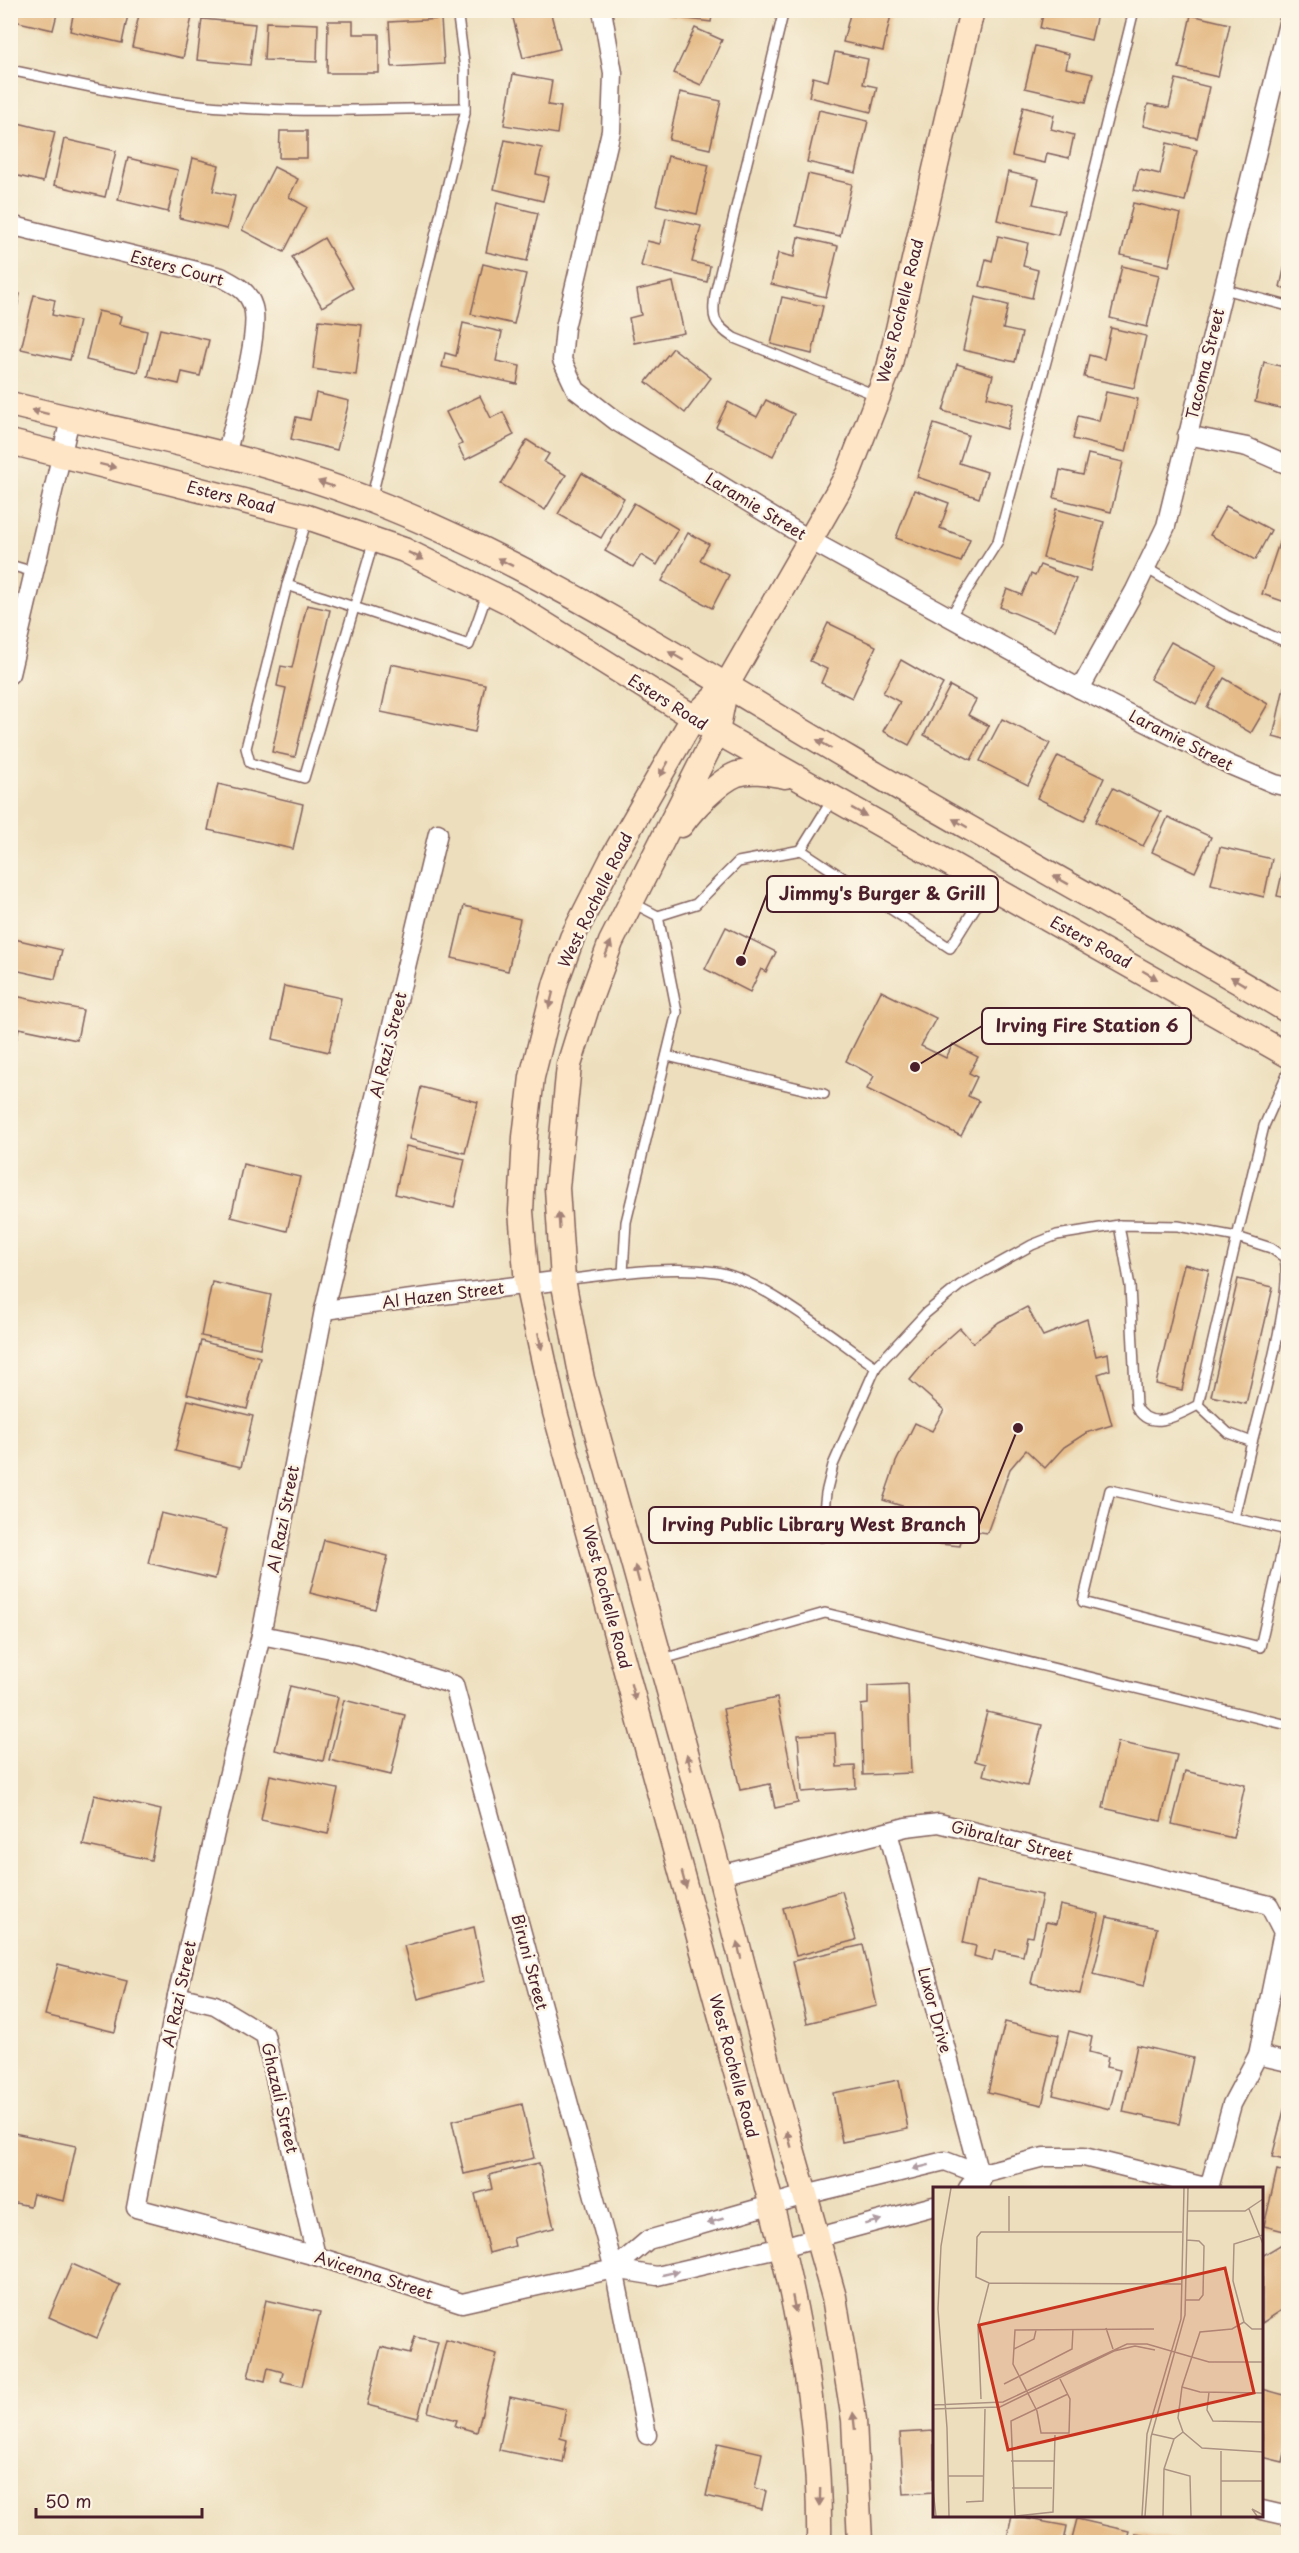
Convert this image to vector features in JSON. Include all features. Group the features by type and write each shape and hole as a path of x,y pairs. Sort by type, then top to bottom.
{"street":[{"name":"Laramie Street","path":"602,10 613,73 611,131 564,328 562,360 576,390 616,421 810,540 1080,689 1230,765 1275,784 1288,786"},
{"name":"West Rochelle Road","path":"819,2542 820,2488 812,2403 782,2247 555,1412 527,1284 521,1211 525,1137 532,1077 556,981 572,938 613,857 693,718 726,687 848,474 889,368 972,10"},
{"name":"Tacoma Street","path":"1080,689 1146,568 1166,526 1288,22"},
{"name":"Esters Court","path":"10,225 221,277 243,288 253,307 255,332 226,456"},
{"path":"10,404 226,456 320,482 372,500 467,543 545,582 1288,1011"},
{"path":"10,674 70,419"},
{"path":"1187,435 1246,447 1288,465"},
{"name":"Esters Road","path":"10,442 307,517 404,550 509,602 717,732 1288,1055"},
{"name":"West Rochelle Road","path":"726,687 717,732 610,942 569,1065 557,1188 563,1280 582,1379 720,1875 773,2082 834,2297 854,2420 860,2542"},
{"path":"649,868 684,820 715,789 736,774 758,771 798,778"},
{"name":"Al Razi Street","path":"136,2208 177,1996 261,1635 324,1310 438,833"},
{"path":"989,885 1011,852"},
{"name":"Al Hazen Street","path":"324,1310 563,1280"},
{"name":"Biruni Street","path":"261,1635 356,1654 454,1685 614,2268 647,2435"},
{"name":"Gibraltar Street","path":"720,1875 888,1832 939,1823 1269,1905 1283,1932 1258,2055"},
{"name":"Luxor Drive","path":"888,1832 977,2184"},
{"name":"Ghazali Street","path":"177,1996 215,2005 265,2035 316,2256"},
{"path":"1209,2187 1232,2104 1258,2055 1288,2062"},
{"path":"977,2184 1044,2157 1084,2157 1205,2187"},
{"name":"Avicenna Street","path":"614,2268 648,2240 805,2195 945,2161 977,2184"},
{"name":"Avicenna Street","path":"136,2208 316,2256 462,2303 614,2268 657,2276 782,2247 933,2206"},
{"path":"1263,2510 1288,2516"}],"lane":[{"path":"372,500 465,108 465,69 457,10"},
{"path":"784,10 715,294 713,316 720,328 734,338 878,396"},
{"path":"950,617 998,541 1062,302 1134,10"},
{"path":"10,70 136,96 201,105 260,109 465,108"},
{"path":"1224,289 1288,306"},
{"path":"307,517 287,585 246,748 250,764 304,778 374,540"},
{"path":"10,566 34,572"},
{"path":"1146,568 1226,615 1288,643"},
{"path":"287,585 469,645 488,592"},
{"path":"801,850 833,797"},
{"path":"632,902 658,916 696,904 738,862 801,850 950,948 989,885"},
{"path":"623,1274 626,1222 677,1012 658,916"},
{"path":"667,1056 824,1094"},
{"path":"1119,1225 1130,1286 1136,1406 1140,1416 1157,1420 1176,1417 1198,1405 1264,1126 1288,1072"},
{"path":"821,1537 826,1493 833,1465 876,1367 926,1313 960,1285 1032,1245 1057,1235 1119,1225 1178,1226 1237,1237 1270,1248 1284,1257 1287,1272 1278,1333 1234,1518"},
{"path":"563,1280 673,1270 718,1272 760,1288 876,1367"},
{"path":"1198,1405 1228,1433 1252,1442"},
{"path":"1110,1490 1288,1528 1260,1647 1083,1602 1110,1490"},
{"path":"660,1660 825,1613 1288,1725"}],"building":[{"path":"10,10 58,10 53,30 10,20"},
{"path":"74,10 129,10 122,43 70,31"},
{"path":"140,10 165,10 192,17 183,58 132,47"},
{"path":"511,10 550,10 560,49 523,58"},
{"path":"666,10 713,10 711,22 665,16"},
{"path":"851,10 892,10 883,51 843,42"},
{"path":"1044,10 1098,10 1091,40 1040,28"},
{"path":"1191,15 1230,24 1218,77 1179,68"},
{"path":"202,19 255,24 250,65 197,60"},
{"path":"441,19 444,64 392,67 389,22"},
{"path":"328,21 353,21 353,34 379,34 379,73 327,73"},
{"path":"266,22 318,24 317,62 264,60"},
{"path":"695,28 722,40 701,85 674,73"},
{"path":"1035,46 1069,54 1066,68 1093,74 1086,102 1025,88"},
{"path":"835,52 868,59 863,84 877,87 871,112 809,97 813,77 828,81"},
{"path":"513,74 552,81 548,105 561,107 557,134 504,125"},
{"path":"1176,79 1209,87 1197,138 1143,126 1148,104 1169,108"},
{"path":"680,92 721,101 710,149 669,140"},
{"path":"1023,107 1054,115 1051,129 1074,135 1069,158 1047,153 1045,163 1012,156"},
{"path":"819,110 868,121 856,173 807,162"},
{"path":"10,121 55,132 43,182 10,174"},
{"path":"280,131 307,131 307,158 279,158"},
{"path":"64,139 116,151 105,197 54,185"},
{"path":"505,140 542,148 536,174 549,177 543,201 494,189"},
{"path":"1167,143 1197,150 1185,201 1134,190 1139,169 1160,174"},
{"path":"668,156 709,165 697,214 656,205"},
{"path":"128,158 178,170 168,212 118,200"},
{"path":"193,158 219,165 213,191 235,196 227,229 179,218"},
{"path":"274,167 298,179 289,197 307,207 284,252 242,230"},
{"path":"1008,172 1039,179 1033,204 1064,211 1058,235 997,220"},
{"path":"808,174 852,184 840,236 796,226"},
{"path":"497,203 538,213 527,261 486,252"},
{"path":"1133,203 1181,214 1169,266 1121,255"},
{"path":"666,218 701,226 692,262 710,266 707,282 641,266 647,241 660,244"},
{"path":"998,236 1028,243 1023,266 1038,270 1032,298 980,286 986,259 992,261"},
{"path":"798,237 838,246 826,297 771,284 778,253 794,257"},
{"path":"324,238 353,288 322,307 292,257"},
{"path":"1288,252 1288,289 1280,287"},
{"path":"483,264 526,274 514,324 471,314"},
{"path":"1122,266 1159,275 1147,327 1110,318"},
{"path":"673,282 684,333 634,343 629,318 641,315 637,290"},
{"path":"10,292 20,294 11,333 10,333"},
{"path":"34,295 55,300 52,315 79,321 70,360 21,349"},
{"path":"782,297 823,306 812,354 771,344"},
{"path":"975,297 1008,305 1003,329 1022,333 1015,362 963,350"},
{"path":"98,311 121,316 119,324 147,331 138,372 86,360"},
{"path":"319,320 362,325 356,375 313,369"},
{"path":"463,323 502,332 496,361 520,366 517,384 442,367 445,353 456,356"},
{"path":"1111,328 1146,336 1134,388 1084,377 1089,355 1104,359"},
{"path":"160,329 209,340 200,376 182,372 179,384 148,377"},
{"path":"673,348 711,378 685,413 646,382"},
{"path":"1264,362 1288,368 1288,410 1255,402"},
{"path":"957,364 993,375 987,397 1014,404 1007,429 943,411"},
{"path":"1106,392 1138,399 1126,452 1073,439 1078,416 1099,421"},
{"path":"316,393 349,401 337,450 291,439 296,417 310,420"},
{"path":"480,396 491,418 503,412 514,435 465,460 458,446 462,444 446,412"},
{"path":"766,400 794,414 773,456 716,427 728,402 757,417"},
{"path":"934,424 968,435 959,463 987,472 979,498 917,477"},
{"path":"527,440 549,454 544,462 566,475 545,510 501,484"},
{"path":"1088,454 1123,462 1111,512 1054,498 1060,470 1083,475"},
{"path":"582,473 624,498 601,538 558,514"},
{"path":"914,490 949,503 940,528 970,539 961,562 896,538"},
{"path":"634,503 678,529 657,565 641,555 633,567 605,551"},
{"path":"1226,506 1271,530 1255,560 1210,535"},
{"path":"1056,509 1104,522 1091,571 1043,558"},
{"path":"688,533 709,544 700,560 729,575 712,608 662,581"},
{"path":"1280,540 1288,543 1288,603 1262,594"},
{"path":"1040,565 1076,579 1055,630 1000,607 1007,589 1022,595 1031,574 1035,576"},
{"path":"307,605 330,610 295,757 272,752 286,688 277,686 281,666 292,668"},
{"path":"828,623 876,646 852,698 821,683 827,669 810,661"},
{"path":"1171,642 1217,667 1196,704 1150,679"},
{"path":"901,660 943,684 909,745 883,731 900,702 883,693"},
{"path":"391,664 485,684 475,732 381,712"},
{"path":"1224,678 1268,704 1251,733 1207,707"},
{"path":"950,686 976,700 968,715 989,726 971,760 924,735"},
{"path":"1284,687 1288,688 1288,741 1273,737"},
{"path":"1002,719 1050,743 1028,785 980,761"},
{"path":"1058,756 1104,778 1084,821 1037,798"},
{"path":"218,784 303,804 293,849 208,830"},
{"path":"1113,788 1161,812 1143,846 1095,822"},
{"path":"1168,817 1211,837 1195,872 1152,852"},
{"path":"1220,847 1272,859 1264,897 1211,884"},
{"path":"1286,856 1288,856 1288,898 1277,896"},
{"path":"464,906 520,919 508,971 452,958"},
{"path":"726,927 776,952 766,972 761,969 750,992 705,969"},
{"path":"10,938 62,950 55,979 10,969"},
{"path":"284,986 341,998 329,1052 273,1039"},
{"path":"881,991 936,1018 921,1046 946,1058 953,1044 978,1057 969,1073 977,1077 968,1096 979,1101 961,1136 867,1089 874,1076 846,1061"},
{"path":"10,995 83,1010 77,1040 19,1028 10,1065"},
{"path":"421,1087 478,1102 465,1153 409,1139"},
{"path":"406,1146 465,1159 454,1208 395,1194"},
{"path":"243,1164 300,1177 287,1231 231,1217"},
{"path":"1184,1264 1209,1270 1182,1390 1156,1384"},
{"path":"1238,1279 1273,1287 1246,1404 1211,1396"},
{"path":"212,1282 271,1295 260,1348 201,1336"},
{"path":"1027,1307 1043,1336 1087,1319 1096,1356 1108,1353 1110,1370 1098,1374 1112,1425 1086,1433 1064,1447 1045,1468 1026,1450 1010,1469 987,1533 963,1529 960,1546 921,1542 921,1525 902,1522 905,1507 883,1500 896,1462 915,1423 932,1431 944,1410 910,1380 934,1351 960,1328 973,1343 999,1322"},
{"path":"201,1341 260,1357 247,1409 187,1394"},
{"path":"188,1400 253,1416 241,1467 175,1451"},
{"path":"161,1513 227,1529 215,1579 148,1563"},
{"path":"324,1540 388,1556 375,1609 310,1593"},
{"path":"908,1684 911,1773 863,1775 861,1705 868,1704 868,1686"},
{"path":"290,1686 338,1697 323,1761 275,1750"},
{"path":"777,1698 798,1803 775,1808 770,1784 740,1790 723,1709"},
{"path":"344,1700 405,1715 391,1775 329,1760"},
{"path":"987,1712 1042,1725 1027,1786 983,1775 986,1764 975,1761"},
{"path":"835,1733 837,1767 855,1766 856,1788 802,1792 798,1735"},
{"path":"1118,1742 1177,1755 1161,1821 1103,1808"},
{"path":"1185,1771 1245,1785 1233,1838 1172,1824"},
{"path":"270,1775 338,1789 328,1834 261,1820"},
{"path":"94,1795 161,1810 151,1860 83,1845"},
{"path":"976,1881 1042,1895 1033,1937 1027,1936 1023,1956 995,1950 992,1961 974,1956 976,1946 963,1943"},
{"path":"842,1891 856,1940 796,1956 783,1908"},
{"path":"1060,1905 1099,1914 1080,1994 1031,1983 1046,1922 1056,1924"},
{"path":"1107,1917 1157,1928 1144,1986 1093,1974"},
{"path":"474,1927 485,1981 418,1999 404,1946"},
{"path":"863,1945 877,2006 807,2023 793,1961"},
{"path":"58,1964 127,1981 115,2032 45,2015"},
{"path":"1005,2022 1059,2035 1042,2105 988,2092"},
{"path":"1069,2031 1092,2037 1089,2052 1108,2057 1106,2067 1120,2070 1110,2109 1053,2095"},
{"path":"1137,2045 1193,2058 1179,2124 1123,2112"},
{"path":"899,2080 908,2129 842,2142 833,2093"},
{"path":"522,2104 534,2158 464,2174 452,2121"},
{"path":"1285,2106 1288,2106 1288,2161 1272,2157"},
{"path":"14,2133 76,2146 64,2201 33,2194 30,2206 10,2202 10,2149"},
{"path":"539,2163 554,2228 513,2238 515,2246 489,2253 475,2194 492,2189 489,2175"},
{"path":"1277,2170 1288,2173 1288,2232 1264,2226"},
{"path":"1285,2242 1288,2248 1288,2273 1283,2276 1288,2285 1288,2306 1263,2322 1263,2255"},
{"path":"72,2264 120,2285 97,2338 49,2317"},
{"path":"266,2300 320,2312 302,2386 281,2381 283,2372 268,2368 265,2381 248,2377"},
{"path":"415,2337 438,2342 418,2418 367,2405 381,2347 410,2354"},
{"path":"446,2340 497,2354 477,2432 455,2426 457,2420 428,2412"},
{"path":"1263,2389 1288,2396 1288,2440 1283,2462 1263,2457"},
{"path":"510,2397 566,2409 560,2438 567,2440 563,2463 499,2450"},
{"path":"933,2431 933,2492 904,2494 900,2433"},
{"path":"718,2443 762,2453 755,2488 766,2491 762,2509 706,2496"},
{"path":"1012,2517 1067,2526 1064,2542 1006,2542"},
{"path":"1077,2519 1129,2531 1126,2542 1071,2542"},
{"path":"1135,2533 1179,2541 1179,2542 1133,2542"}],"place":[{"name":"Jimmy's Burger & Grill","path":"741,961"},
{"name":"Irving Fire Station 6","path":"915,1067"},
{"name":"Irving Public Library West Branch","path":"1018,1428"}]}
